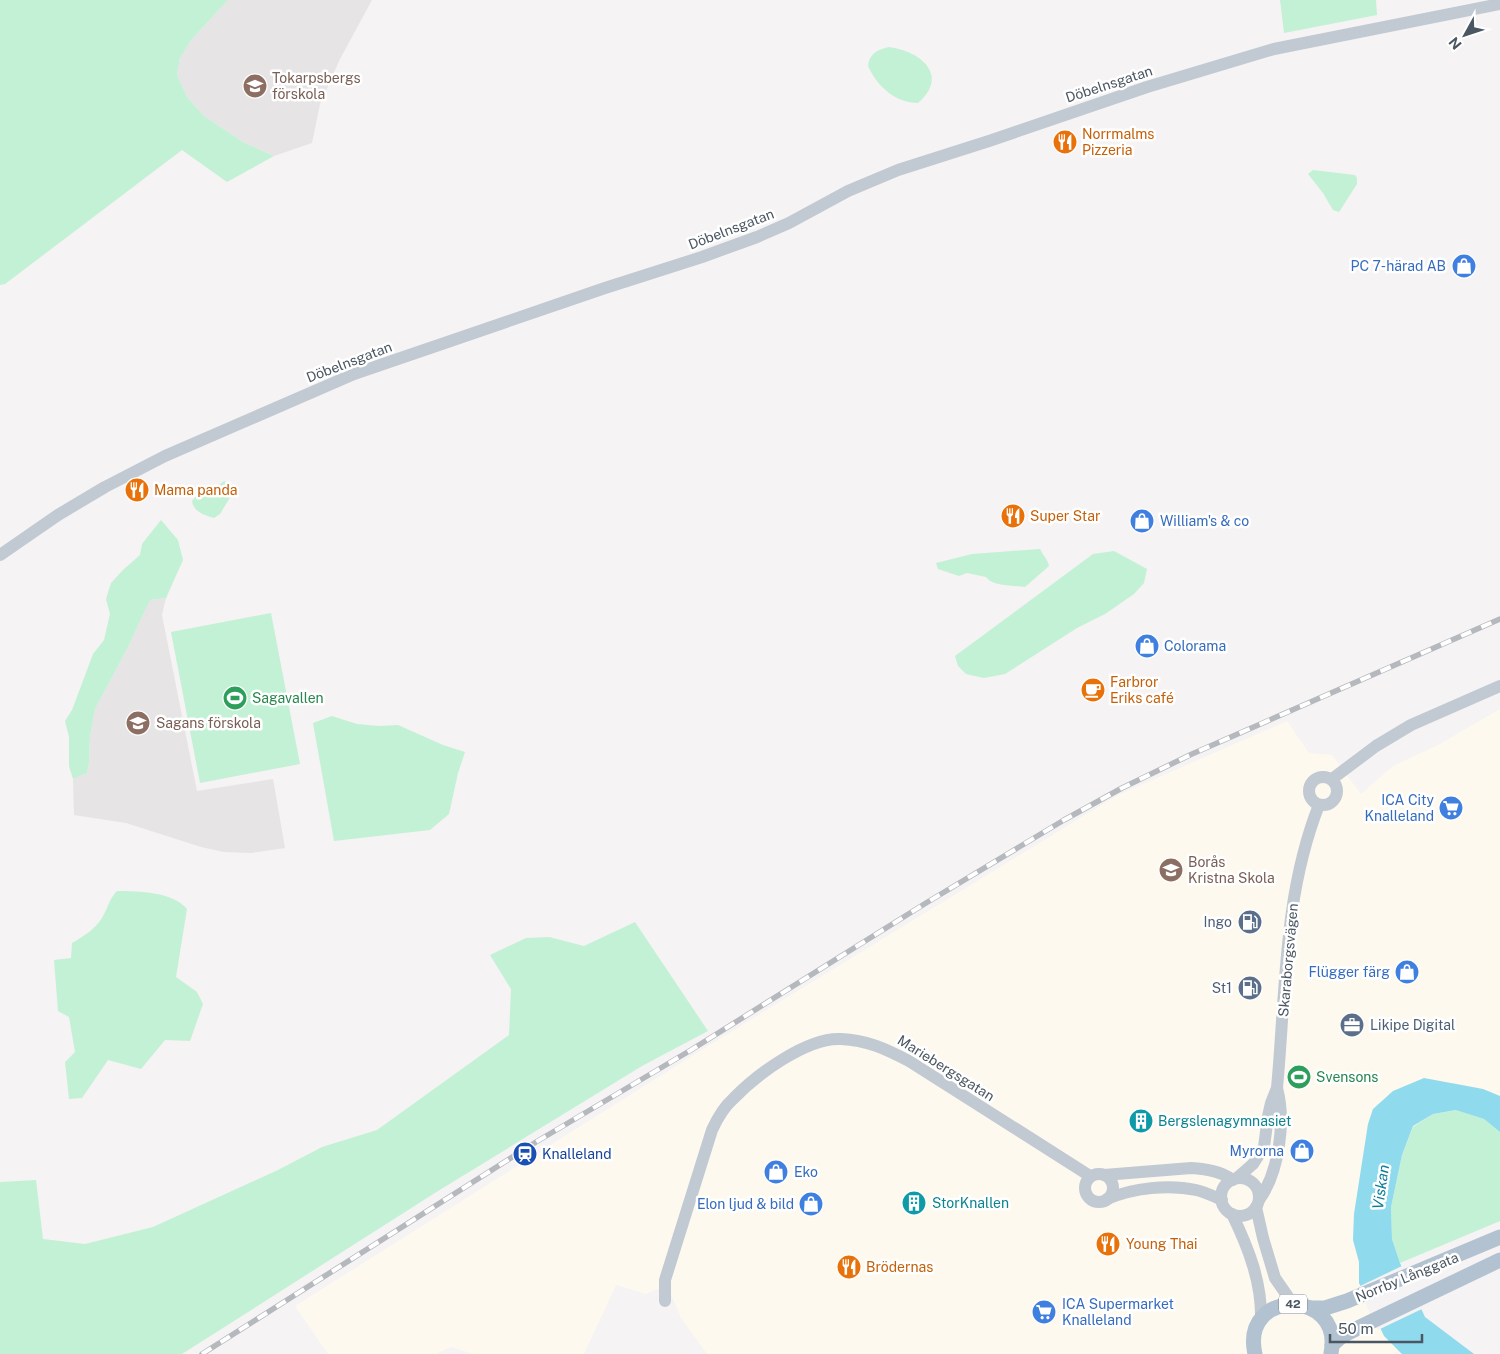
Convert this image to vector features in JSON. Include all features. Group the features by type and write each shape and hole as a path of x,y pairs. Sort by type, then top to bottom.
{"main road":[{"name":"Norrby Långgata","path":"1311,1308 1325,1308 1347,1301 1412,1273 1442,1263 1500,1237"},
{"name":"Norrby Långgata","path":"1331,1350 1342,1336 1360,1326 1500,1260"},
{"name":"42","path":"1242,1354 1254,1349 1254,1334 1261,1320 1275,1308 1293,1304 1311,1308 1327,1324 1331,1336 1331,1350"}],"street":[{"name":"Döbelnsgatan","path":"0,555 58,515 105,486 165,456 354,374 757,237 848,191 898,170 989,141 1147,86 1274,49 1500,4"},
{"path":"1332,779 1337,788 1336,798 1329,804 1319,805 1310,798 1310,784 1316,778 1332,779 1376,746 1411,725 1500,686"},
{"name":"Skaraborgsvägen","path":"1235,1179 1254,1164 1264,1147 1268,1116 1277,1088 1288,928 1299,871 1319,805"},
{"name":"Mariebergsgatan","path":"666,1301 665,1280 712,1130 718,1118 731,1100 766,1071 792,1053 810,1045 839,1038 882,1046 909,1061 1090,1176"},
{"name":"Skaraborgsvägen","path":"1258,1204 1266,1190 1279,1149 1281,1103 1277,1088"},
{"path":"1222,1200 1196,1190 1173,1188 1153,1189 1118,1195 1094,1202 1086,1195 1084,1185 1090,1176 1095,1174 1104,1175 1191,1168 1202,1168 1224,1173 1235,1179 1245,1179 1255,1185 1259,1192 1258,1204 1263,1238 1275,1278 1293,1304"},
{"path":"1104,1175 1113,1186 1107,1199"},
{"path":"1235,1179 1224,1188 1222,1200 1224,1206 1232,1214 1246,1244 1259,1288 1261,1320"},
{"path":"1232,1214 1245,1215 1258,1204"}],"shaded area":[{"name":"Tokarpsbergs förskola","path":"228,0 372,0 340,59 320,104 312,143 274,156 243,142 204,116 187,97 177,75 180,58 192,39"},
{"name":"Sagans förskola","path":"166,598 162,615 197,791 273,779 285,848 251,853 224,852 201,847 126,823 74,815 73,779 87,773 95,709 128,647 150,600"},
{"name":"Knalleland","path":"1500,709 1500,1096 1483,1089 1454,1083 1373,1109 1368,1124 1354,1214 1353,1240 1359,1262 1359,1283 1398,1352 1402,1354 707,1354 681,1318 671,1294 658,1289 646,1294 616,1285 584,1354 473,1354 451,1347 436,1354 328,1354 295,1306 711,1044 1116,796 1287,721 1309,753 1332,755 1361,794 1393,766 1440,744"}],"green space":[{"path":"0,0 228,0 192,39 180,58 177,75 187,97 204,116 243,142 274,156 227,182 182,150 5,284 0,285"},
{"path":"1280,0 1376,0 1377,15 1284,33"},
{"path":"889,47 911,54 927,66 931,74 931,83 927,93 918,103 894,97 876,80 868,66 872,55 881,49"},
{"path":"1313,170 1355,175 1357,178 1357,184 1339,212 1333,210 1308,174"},
{"path":"224,481 235,489 220,514 214,518 203,514 195,508 192,501 196,497"},
{"path":"161,520 178,540 183,560 166,598 150,600 128,647 95,709 87,773 73,779 69,766 69,737 65,721 72,710 93,654 104,640 110,614 106,599 111,583 140,555 142,544"},
{"path":"1040,549 1049,566 1025,587 993,583 986,577 967,573 959,576 938,569 936,563 972,554"},
{"path":"1114,551 1147,569 1144,583 1134,594 1105,614 1077,628 1005,674 984,678 966,674 958,666 955,656 1093,554"},
{"name":"Sagavallen","path":"271,613 300,764 200,783 171,632"},
{"path":"332,716 357,724 398,725 443,745 465,752 458,773 449,814 430,830 334,841 313,723"},
{"path":"117,891 145,892 164,896 181,903 187,909 176,977 197,992 203,1004 190,1041 165,1040 141,1069 108,1060 82,1098 69,1099 65,1062 75,1052 69,1017 58,1011 54,960 71,958 72,943 96,926"},
{"path":"635,922 708,1031 642,1066 438,1191 182,1354 0,1354 0,1182 36,1180 43,1239 85,1244 153,1227 278,1170 322,1147 377,1130 509,1035 511,989 490,955 526,938 549,937 584,946"},
{"path":"1457,1110 1484,1119 1500,1132 1500,1221 1400,1263 1392,1239 1391,1207 1402,1155 1413,1127 1433,1114"}],"water":[{"name":"Viskan","path":"1424,1078 1483,1089 1500,1096 1500,1132 1484,1119 1456,1110 1433,1114 1413,1126 1402,1155 1391,1207 1392,1239 1400,1263 1425,1317 1474,1354 1402,1354 1384,1336 1359,1283 1359,1262 1353,1240 1354,1214 1368,1124 1373,1109 1393,1091"}],"pier":[{"path":"1404,1265 1424,1308 1378,1330 1358,1287"}],"railway":[{"path":"202,1354 536,1142 691,1050 926,903 1064,820 1122,788 1192,754 1500,619"}],"place":[{"name":"Tokarpsbergs förskola","path":"255,86"},
{"name":"Norrmalms Pizzeria","path":"1065,142"},
{"name":"PC 7-härad AB","path":"1464,266"},
{"name":"Mama panda","path":"137,490"},
{"name":"Super Star","path":"1013,516"},
{"name":"William's & co","path":"1142,521"},
{"name":"Colorama","path":"1147,646"},
{"name":"Farbror Eriks café","path":"1093,690"},
{"name":"Sagavallen","path":"235,698"},
{"name":"Sagans förskola","path":"138,723"},
{"name":"ICA City Knalleland","path":"1451,808"},
{"name":"Borås Kristna Skola","path":"1171,870"},
{"name":"Ingo","path":"1250,922"},
{"name":"Flügger färg","path":"1407,972"},
{"name":"St1","path":"1250,988"},
{"name":"Likipe Digital","path":"1352,1025"},
{"name":"Svensons","path":"1299,1077"},
{"name":"Bergslenagymnasiet","path":"1141,1121"},
{"name":"Myrorna","path":"1302,1151"},
{"name":"Knalleland","path":"525,1154"},
{"name":"Eko","path":"776,1172"},
{"name":"StorKnallen","path":"914,1203"},
{"name":"Elon ljud & bild","path":"811,1204"},
{"name":"Young Thai","path":"1108,1244"},
{"name":"Brödernas","path":"849,1267"},
{"name":"ICA Supermarket Knalleland","path":"1044,1312"}]}
